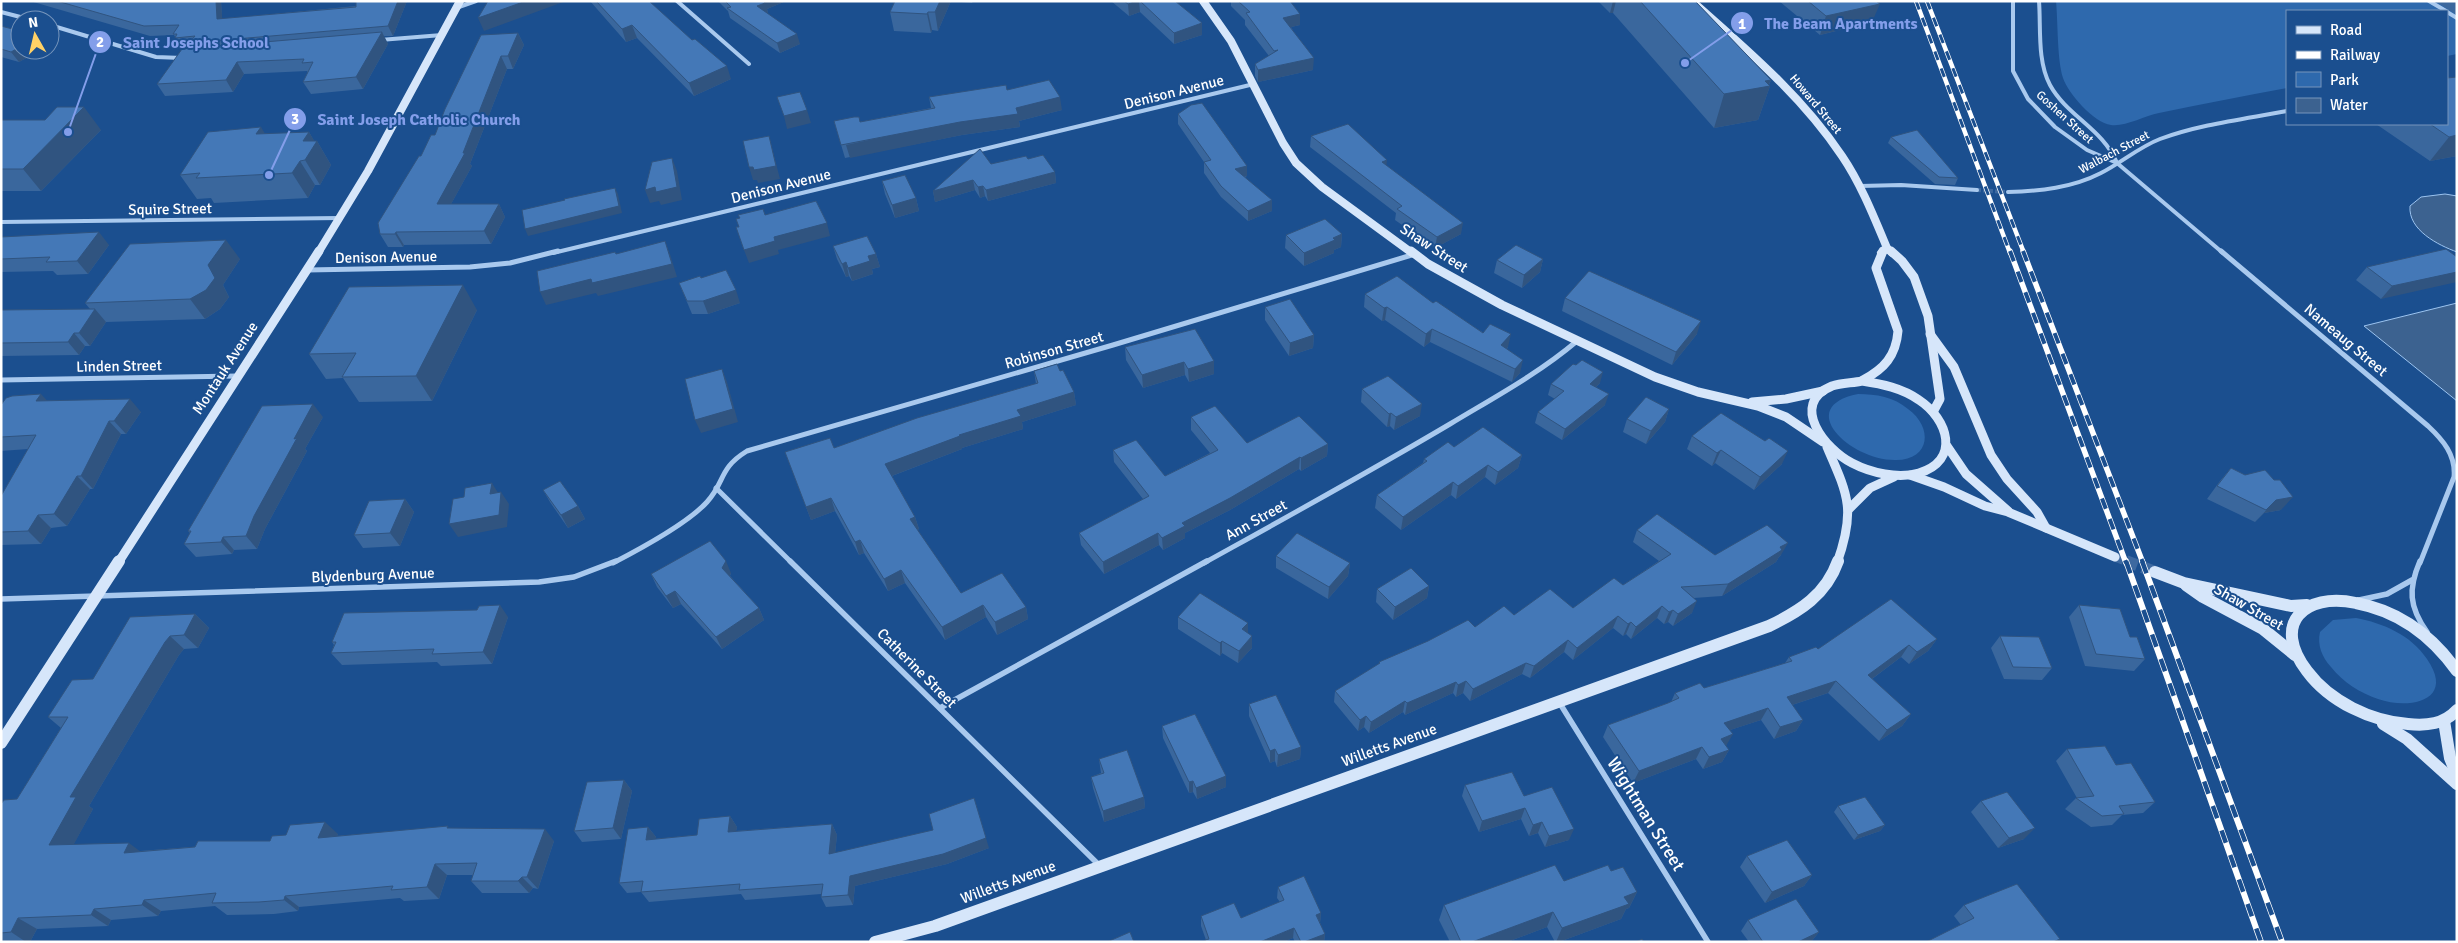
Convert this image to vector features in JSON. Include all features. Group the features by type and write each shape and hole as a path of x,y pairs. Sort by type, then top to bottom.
{"street":[{"path":"458,5 476,1"},
{"path":"676,1 749,64"},
{"name":"Shaw Street","path":"1203,1 1222,25 1289,153 1305,173 1415,254 1460,284 1577,341 1676,386 1743,402 1786,417 1825,445"},
{"name":"Howard Street","path":"1692,1 1756,57 1800,100 1837,149 1860,186 1887,248 1902,261 1914,277 1926,310 1940,399 1933,412"},
{"name":"Goshen Street","path":"2013,1 2012,62 2021,88 2036,107 2083,149 2099,158 2117,163"},
{"name":"Goshen Street","path":"2039,1 2043,69 2046,79 2061,102 2110,147 2117,163"},
{"path":"2429,1 2443,10"},
{"name":"Montauk Avenue","path":"1,743 340,218 368,171 458,5"},
{"path":"60,28 156,57 184,58"},
{"path":"372,41 442,34"},
{"name":"Denison Avenue","path":"307,270 477,267 510,263 1254,84"},
{"name":"Walbach Street","path":"2008,192 2049,190 2074,184 2092,177 2148,144 2171,135 2286,111"},
{"name":"Nameaug Street","path":"2117,163 2428,426 2439,437 2455,459 2454,479 2412,580 2411,599 2414,609 2435,643"},
{"path":"1860,186 1901,185 1977,190"},
{"name":"Squire Street","path":"1,222 340,218"},
{"path":"1862,381 1874,375 1887,364 1896,351 1898,341 1898,331 1876,268 1881,253 1887,248"},
{"name":"Robinson Street","path":"716,488 724,467 747,451 1113,346 1415,254"},
{"path":"1930,334 1955,365 1992,457 2013,486 2039,514 2046,528"},
{"name":"Ann Street","path":"940,708 1421,442 1556,359 1577,341"},
{"name":"Linden Street","path":"1,380 238,376"},
{"path":"1947,446 1943,456 1936,465 1925,471 1896,476 1862,469 1847,462 1825,445 1815,430 1811,414 1816,399 1824,391 1847,382 1862,381 1893,387 1922,402 1933,412 1946,435 1947,446 1951,456 1965,476 2008,512"},
{"name":"Shaw Street","path":"1743,402 1786,399 1824,391"},
{"name":"Willetts Avenue","path":"875,942 898,940 1769,626 1807,606 1821,594 1837,567 1849,509 1839,475 1825,445"},
{"path":"1909,475 1944,487 1985,506 2008,512 2115,557"},
{"path":"1849,509 1870,488 1896,476"},
{"name":"Blydenburg Avenue","path":"1,599 560,581 581,577 620,560 691,516 710,498 716,488"},
{"name":"Catherine Street","path":"716,488 1100,866"},
{"name":"Shaw Street","path":"2155,572 2184,583 2291,606 2308,605 2321,600 2354,601 2397,616 2435,643 2457,672"},
{"path":"2354,601 2387,594 2412,580"},
{"name":"Shaw Street","path":"2184,583 2203,597 2263,629 2298,658"},
{"path":"2308,605 2296,613 2291,626 2292,641 2298,658 2309,674 2324,688 2407,739 2457,784"},
{"name":"Wightman Street","path":"1559,702 1708,942"},
{"path":"2362,712 2385,721 2408,725 2428,725 2444,721 2457,710"},
{"path":"2444,721 2450,758 2457,775"}],"green space":[{"path":"2056,1 2457,1 2457,54 2448,56 2448,10 2286,10 2286,88 2153,114 2135,121 2116,125 2104,123 2097,119 2076,99 2063,78 2059,51"},
{"path":"1858,394 1891,399 1908,409 1922,425 1924,441 1922,449 1908,459 1896,460 1879,458 1862,452 1847,443 1836,432 1830,421 1830,410 1839,401"},
{"path":"2356,618 2396,631 2413,643 2427,659 2434,673 2436,685 2432,693 2425,699 2415,702 2390,702 2371,697 2346,682 2325,659 2319,642 2320,632 2333,620"}],"water":[{"path":"2445,194 2457,196 2457,252 2433,241 2419,229 2411,215 2410,206 2421,197"},
{"path":"2457,303 2457,401 2364,326"}],"building":[{"path":"57,1 216,1 217,19 356,7 356,1 398,1 388,26 189,43 195,36 175,38 177,34 173,34 179,25 144,26"},
{"path":"488,1 526,1 478,18"},
{"path":"596,1 649,1 692,40 695,39 727,66 689,83 632,25 622,29"},
{"path":"725,1 763,1 765,3 757,6 797,34 777,43 727,8 731,7"},
{"path":"895,1 940,1 935,12 928,12 927,14 890,12"},
{"path":"1124,1 1137,1 1128,4"},
{"path":"1140,1 1175,1 1202,23 1174,33"},
{"path":"1238,1 1290,1 1300,14 1283,18 1314,58 1258,70 1255,64 1278,50 1274,51 1246,13 1250,12"},
{"path":"1640,1 1695,1 1771,80 1765,81 1770,86 1724,94"},
{"path":"1808,1 1876,1 1880,4 1826,16"},
{"path":"1,26 10,28 10,52 1,49"},
{"path":"382,32 356,77 303,82 313,62 302,63 304,59 237,62 226,80 157,84 182,49"},
{"path":"518,33 508,56 501,56 463,153 465,153 437,204 499,204 484,231 396,232 395,234 380,234 378,223 419,156 421,156 431,135 435,135 445,109 481,35"},
{"path":"2457,77 2457,135 2449,137 2431,125 2448,125 2448,78"},
{"path":"1049,80 1060,97 1016,108 1018,114 960,122 841,145 834,121 859,117 860,122 935,108 929,97 1006,85 1007,90"},
{"path":"800,92 807,110 784,116 777,97"},
{"path":"1202,103 1247,166 1235,169 1272,200 1248,211 1221,186 1204,162 1211,160 1178,114 1191,105"},
{"path":"57,107 84,107 23,169 1,169 1,120 45,120"},
{"path":"1348,124 1387,160 1382,162 1463,223 1437,237 1397,209 1402,206 1311,136"},
{"path":"261,127 256,134 309,132 303,141 317,141 305,160 300,161 292,173 196,178 200,173 180,175 208,132"},
{"path":"1917,130 1958,178 1939,177 1891,137"},
{"path":"769,136 776,166 754,170 753,167 749,167 743,141"},
{"path":"980,149 991,164 1026,156 1028,159 1043,155 1055,172 986,190 983,186 978,187 973,180 933,191"},
{"path":"672,158 677,187 656,192 655,187 645,190 652,162"},
{"path":"905,175 916,198 892,205 882,181"},
{"path":"615,188 619,206 525,229 522,210"},
{"path":"816,201 827,223 774,237 775,241 744,250 736,227 739,227 736,219 740,218 738,215 763,209 765,215"},
{"path":"1325,219 1342,234 1333,238 1335,240 1304,253 1286,235"},
{"path":"99,232 77,261 46,262 50,257 1,259 1,237"},
{"path":"867,236 876,254 868,256 870,261 848,268 846,262 842,264 833,246"},
{"path":"226,240 208,265 215,278 206,290 190,299 85,303 130,244"},
{"path":"665,241 672,264 592,283 591,279 540,292 537,271"},
{"path":"1516,245 1543,259 1524,275 1497,260"},
{"path":"2446,249 2457,257 2457,272 2392,286 2367,267"},
{"path":"726,270 736,290 703,301 687,301 679,283"},
{"path":"1589,271 1701,321 1676,352 1565,298"},
{"path":"1397,276 1433,303 1436,301 1483,333 1490,324 1511,334 1501,345 1523,360 1515,369 1432,329 1426,334 1365,294"},
{"path":"463,285 416,376 342,377 356,353 309,354 349,287"},
{"path":"1290,299 1314,335 1290,343 1265,307"},
{"path":"95,309 79,333 74,333 68,342 1,343 1,310"},
{"path":"1195,329 1214,361 1188,369 1184,362 1142,375 1125,347"},
{"path":"1582,360 1603,372 1590,384 1609,394 1565,429 1538,412 1564,391 1551,384 1573,364 1576,365"},
{"path":"1057,364 1060,371 1063,370 1074,392 1017,410 1021,416 959,435 885,464 915,517 910,519 961,593 1002,573 1026,607 995,622 983,605 942,627 901,570 884,579 860,540 855,542 831,498 806,507 785,452 830,438 834,448 917,418 1038,383 1034,371"},
{"path":"722,369 733,409 695,420 685,379"},
{"path":"1388,376 1422,404 1396,417 1391,413 1389,414 1362,389"},
{"path":"41,394 36,401 130,399 114,421 109,421 81,476 77,476 54,514 38,515 28,531 1,532 1,496 36,435 1,437 1,405 6,398 12,396"},
{"path":"1646,397 1669,409 1651,431 1627,419"},
{"path":"313,404 294,439 297,438 254,516 246,536 223,537 221,542 184,544 191,531 188,531 262,406"},
{"path":"1215,406 1247,443 1299,416 1328,444 1300,457 1230,498 1182,523 1185,526 1162,538 1158,533 1103,562 1079,533 1149,496 1113,450 1136,440 1165,476 1218,450 1191,417"},
{"path":"1721,413 1765,441 1769,438 1788,451 1760,477 1721,450 1717,453 1692,436"},
{"path":"1483,427 1522,455 1498,472 1488,465 1458,486 1453,482 1403,517 1377,495 1427,461 1424,459 1448,442 1454,447"},
{"path":"2231,468 2245,475 2265,470 2274,480 2280,480 2293,497 2276,500 2266,510 2217,486"},
{"path":"560,481 578,506 561,515 543,490"},
{"path":"492,483 490,494 501,492 499,515 449,524 453,499 464,497 465,488"},
{"path":"405,499 390,533 354,535 369,501"},
{"path":"1657,514 1715,555 1767,525 1788,543 1780,547 1782,550 1728,584 1681,587 1697,601 1678,614 1673,610 1669,612 1662,606 1636,627 1631,622 1628,624 1618,616 1577,648 1568,640 1534,666 1526,663 1473,689 1466,681 1458,685 1456,682 1407,703 1405,701 1371,722 1366,716 1360,720 1335,691 1379,662 1428,641 1468,620 1475,627 1504,606 1514,615 1550,589 1573,608 1614,578 1623,585 1671,554 1637,530"},
{"path":"1297,533 1350,563 1329,587 1276,556"},
{"path":"710,541 726,561 722,568 759,608 716,637 675,591 666,596 651,574"},
{"path":"1411,568 1429,586 1395,607 1377,589"},
{"path":"1200,593 1248,623 1242,629 1252,636 1239,651 1222,641 1220,643 1178,617"},
{"path":"1891,599 1937,639 1917,652 1909,645 1868,675 1911,714 1887,730 1836,681 1787,697 1803,720 1780,727 1768,708 1724,723 1733,734 1721,739 1729,750 1709,757 1702,747 1639,771 1608,725 1679,698 1675,693 1700,683 1704,688 1792,661 1789,657 1816,647 1818,649"},
{"path":"500,605 483,652 432,654 434,649 331,653 336,642 332,642 344,613 477,610 479,606"},
{"path":"2079,605 2120,609 2130,637 2137,637 2145,659 2096,654"},
{"path":"195,614 184,635 170,636 165,642 70,797 76,797 49,845 129,843 124,853 195,847 198,841 270,841 272,836 286,835 290,825 325,822 318,838 448,826 447,828 545,829 527,877 522,877 518,881 471,881 477,863 435,864 427,887 391,890 393,886 285,896 284,900 259,902 212,903 216,893 144,900 142,905 94,909 91,915 18,918 11,932 1,933 1,804 4,800 17,799 68,717 48,717 72,680 93,679 130,617"},
{"path":"2000,636 2039,637 2052,668 2013,667"},
{"path":"1276,695 1301,747 1278,755 1275,749 1270,751 1249,704"},
{"path":"1195,714 1226,776 1196,788 1193,781 1189,782 1162,726"},
{"path":"2105,746 2116,765 2131,763 2155,802 2119,806 2124,814 2102,816 2076,798 2094,796 2067,749"},
{"path":"1127,750 1144,797 1103,811 1091,777 1104,773 1099,759"},
{"path":"1512,772 1524,796 1552,787 1574,829 1549,836 1542,822 1533,825 1525,808 1482,821 1465,785"},
{"path":"624,780 613,828 574,831 587,782"},
{"path":"2007,792 2035,828 2009,838 1981,801"},
{"path":"1865,797 1885,825 1858,835 1838,806"},
{"path":"974,798 986,838 943,854 850,876 848,895 821,897 823,884 739,890 740,884 641,892 643,881 619,883 628,829 648,827 646,840 697,835 699,819 730,816 728,832 832,824 829,854 933,830 929,814"},
{"path":"1787,840 1812,875 1772,892 1747,856"},
{"path":"1555,865 1564,881 1608,865 1611,871 1623,867 1637,892 1624,897 1629,904 1562,928 1553,912 1472,942 1461,942 1444,905"},
{"path":"1304,876 1321,913 1316,915 1325,934 1301,942 1294,928 1260,942 1206,942 1205,940 1209,939 1201,916 1234,903 1241,918 1284,900 1278,887"},
{"path":"2017,884 2060,939 2053,942 1926,942 1974,918 1964,905"},
{"path":"1796,899 1819,932 1798,942 1763,942 1748,920"},
{"path":"1130,932 1134,942 1107,942"}],"tunnel":[{"path":"1977,190 2008,192"},
{"path":"2115,557 2130,563"},
{"path":"2126,561 2155,572"}],"railway":[{"path":"1916,1 2010,253"},
{"path":"1927,1 2024,253"},
{"path":"2010,251 2126,563"},
{"path":"2023,251 2143,563"},
{"path":"2126,561 2261,942"},
{"path":"2142,561 2282,942"}],"place":[{"name":"The Beam Apartments","path":"1685,63"},
{"name":"Saint Josephs School","path":"68,132"},
{"name":"Saint Joseph Catholic Church","path":"269,175"}]}
